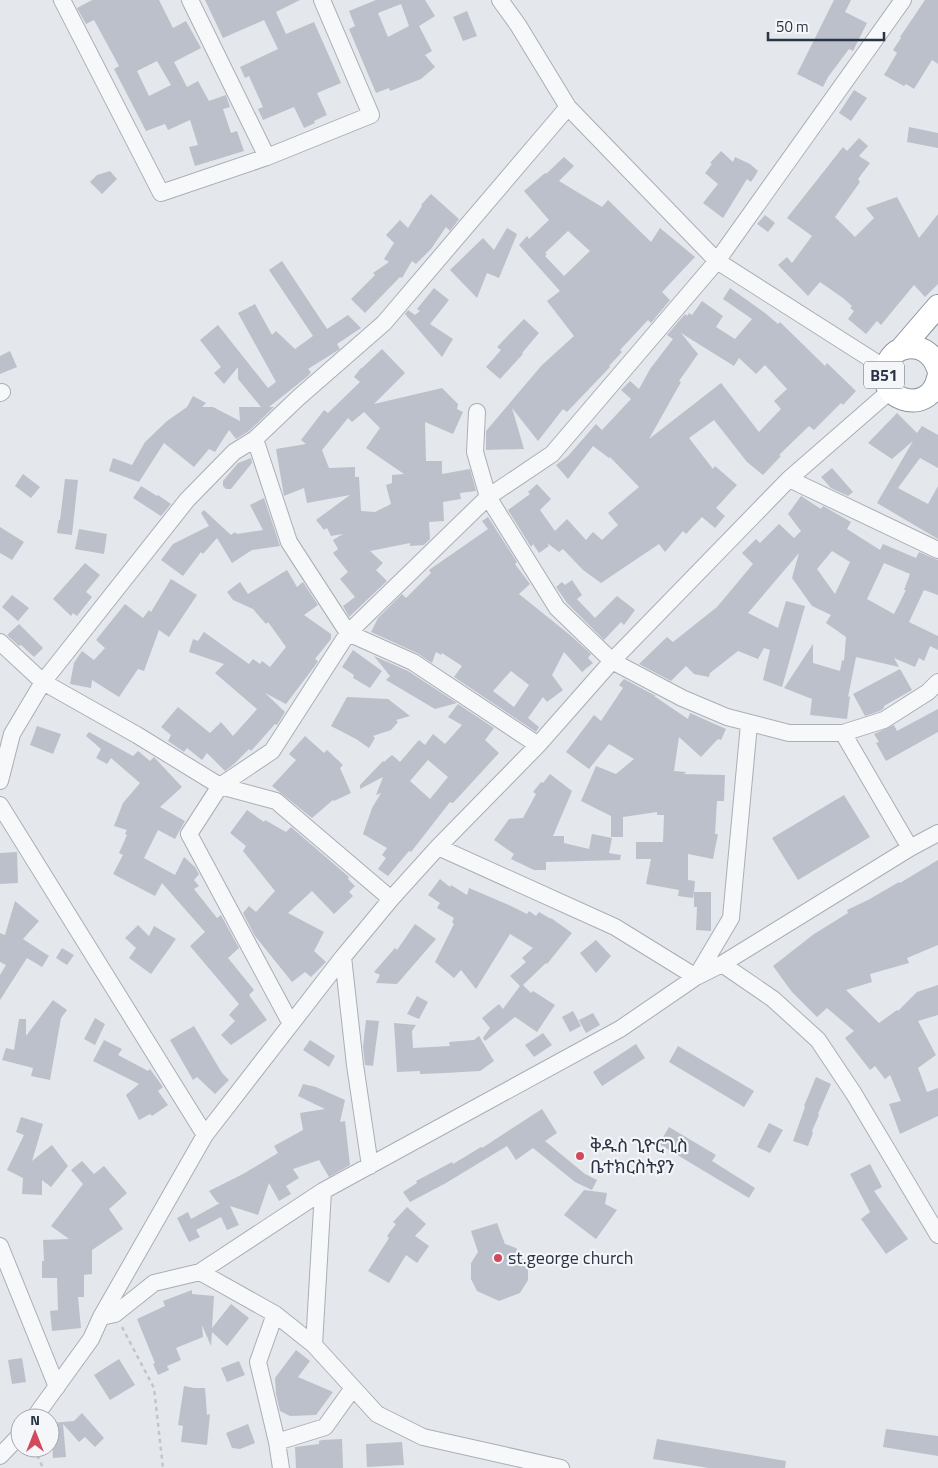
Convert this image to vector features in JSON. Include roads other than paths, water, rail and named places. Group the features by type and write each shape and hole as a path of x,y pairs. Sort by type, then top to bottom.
{"highway":[{"name":"B51","path":"901,349 913,347 926,351 937,364 936,386 930,395 929,403 899,398 890,391 884,376 885,368 891,356 901,349 938,306"}],"street":[{"path":"62,0 161,193 267,157 371,115 322,0"},
{"path":"190,0 267,157"},
{"path":"500,0 518,25 568,107 716,261 885,368"},
{"path":"291,1024 189,834 220,786 272,751 348,633 488,497 552,454 716,261 903,0"},
{"path":"0,781 12,734 43,682 187,500 234,452 255,439 298,398 384,323 568,107"},
{"path":"41,1408 108,1316 205,1136 343,957 391,899 438,847 538,745 612,660 789,479 890,391"},
{"path":"477,412 475,452 488,497 556,608 612,660 682,698 727,717 789,733 843,733 884,720 928,692 938,682"},
{"path":"255,439 289,542 348,633 414,662 538,745"},
{"path":"789,479 938,550"},
{"path":"0,642 43,682 220,786 276,801 391,899"},
{"path":"696,977 731,918 749,724"},
{"path":"843,733 910,848"},
{"path":"0,805 205,1136"},
{"path":"108,1316 154,1283 200,1272 323,1191 620,1030 696,977 722,964 910,848 938,833"},
{"path":"438,847 616,927 696,977"},
{"path":"343,957 355,1065 370,1166"},
{"path":"722,964 773,1000 818,1040 854,1094 936,1229"},
{"path":"314,1345 323,1191"},
{"path":"0,1246 56,1387"},
{"path":"200,1272 275,1314 314,1345 376,1414 423,1437 561,1468"},
{"path":"275,1314 258,1362 277,1442 281,1468"},
{"path":"277,1442 325,1427 353,1388"},
{"path":"0,1456 10,1446"}],"place":[{"name":"ቅዱስ ጊዮርጊስ ቤተክርስትያን","path":"580,1156"},
{"name":"st.george church","path":"498,1258"}]}
